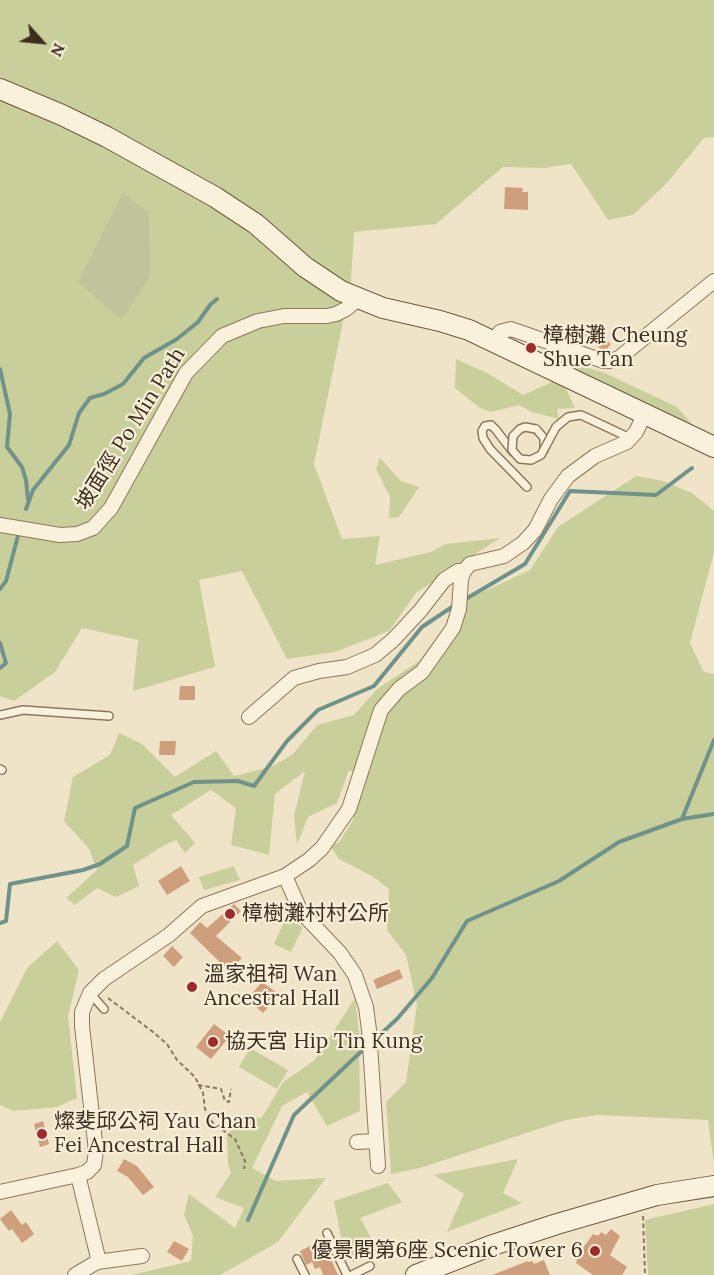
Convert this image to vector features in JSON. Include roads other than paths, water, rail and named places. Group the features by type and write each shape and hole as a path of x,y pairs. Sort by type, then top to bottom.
{"main road":[{"path":"0,89 98,132 215,197 256,224 314,274 341,291 383,308 455,326 714,447"},
{"path":"416,1275 490,1246 557,1224 657,1195 714,1186"}],"street":[{"path":"493,342 500,332 511,329 603,361 610,361 619,358 714,281"},
{"name":"坡面徑 Po Min Path","path":"0,525 60,535 77,534 93,528 111,508 186,373 222,336 258,321 284,316 336,314 358,299"},
{"path":"0,1192 78,1175 92,1168 96,1160 82,1026 82,1012 95,989 169,935 202,906 285,876 309,861 322,848 340,824 352,802 381,710 399,689 427,666 451,633 459,609 462,577 470,564 504,556 519,547 532,534 551,499 573,472 595,456 630,438 636,432 644,415"},
{"path":"249,717 294,678 347,667 375,655 393,640 420,611 444,580 458,571 462,577"},
{"path":"285,876 301,912 356,975 366,1007 369,1030 378,1166"},
{"path":"357,1142 376,1141"},
{"path":"78,1175 99,1262"},
{"path":"75,1275 99,1262 142,1256"}],"lane":[{"path":"527,487 489,449 483,438 482,431 485,426 491,425 500,436 511,449 517,456 519,458 522,460 526,461 536,459 540,456 542,453 544,450 543,435 529,427 515,433 511,444 512,450 514,453 518,457 520,459 523,460 535,459 537,458 541,455 543,452 556,427 568,417 581,415 630,438"},
{"path":"0,715 23,710 109,716"},
{"path":"95,989 104,1008"},
{"path":"327,1233 347,1275"},
{"path":"297,1260 306,1275"},
{"path":"351,1275 370,1266"}],"waterway":[{"path":"26,509 33,490 69,445 79,413 90,398 123,384 144,358 177,339 198,322 217,299"},
{"path":"0,369 10,414 7,447 22,467 28,500"},
{"path":"464,600 525,564 570,491 656,495 692,468"},
{"path":"0,589 6,581 19,532"},
{"path":"0,923 6,921 10,884 83,870 100,864 127,846 135,808 194,782 238,781 254,786 287,741 318,710 374,686 422,627 455,605"},
{"path":"0,643 6,663 0,668"},
{"path":"682,819 714,740"},
{"path":"373,1041 397,1019 432,978 467,921 559,881 619,842 682,819 714,814"},
{"path":"248,1220 294,1115 367,1046"}],"place":[{"name":"樟樹灘 Cheung Shue Tan","path":"531,348"},
{"name":"樟樹灘村村公所","path":"230,914"},
{"name":"溫家祖祠 Wan Ancestral Hall","path":"192,987"},
{"name":"協天宮 Hip Tin Kung","path":"213,1042"},
{"name":"燦斐邱公祠 Yau Chan Fei Ancestral Hall","path":"42,1134"},
{"name":"優景閣第6座 Scenic Tower 6","path":"595,1251"}]}
